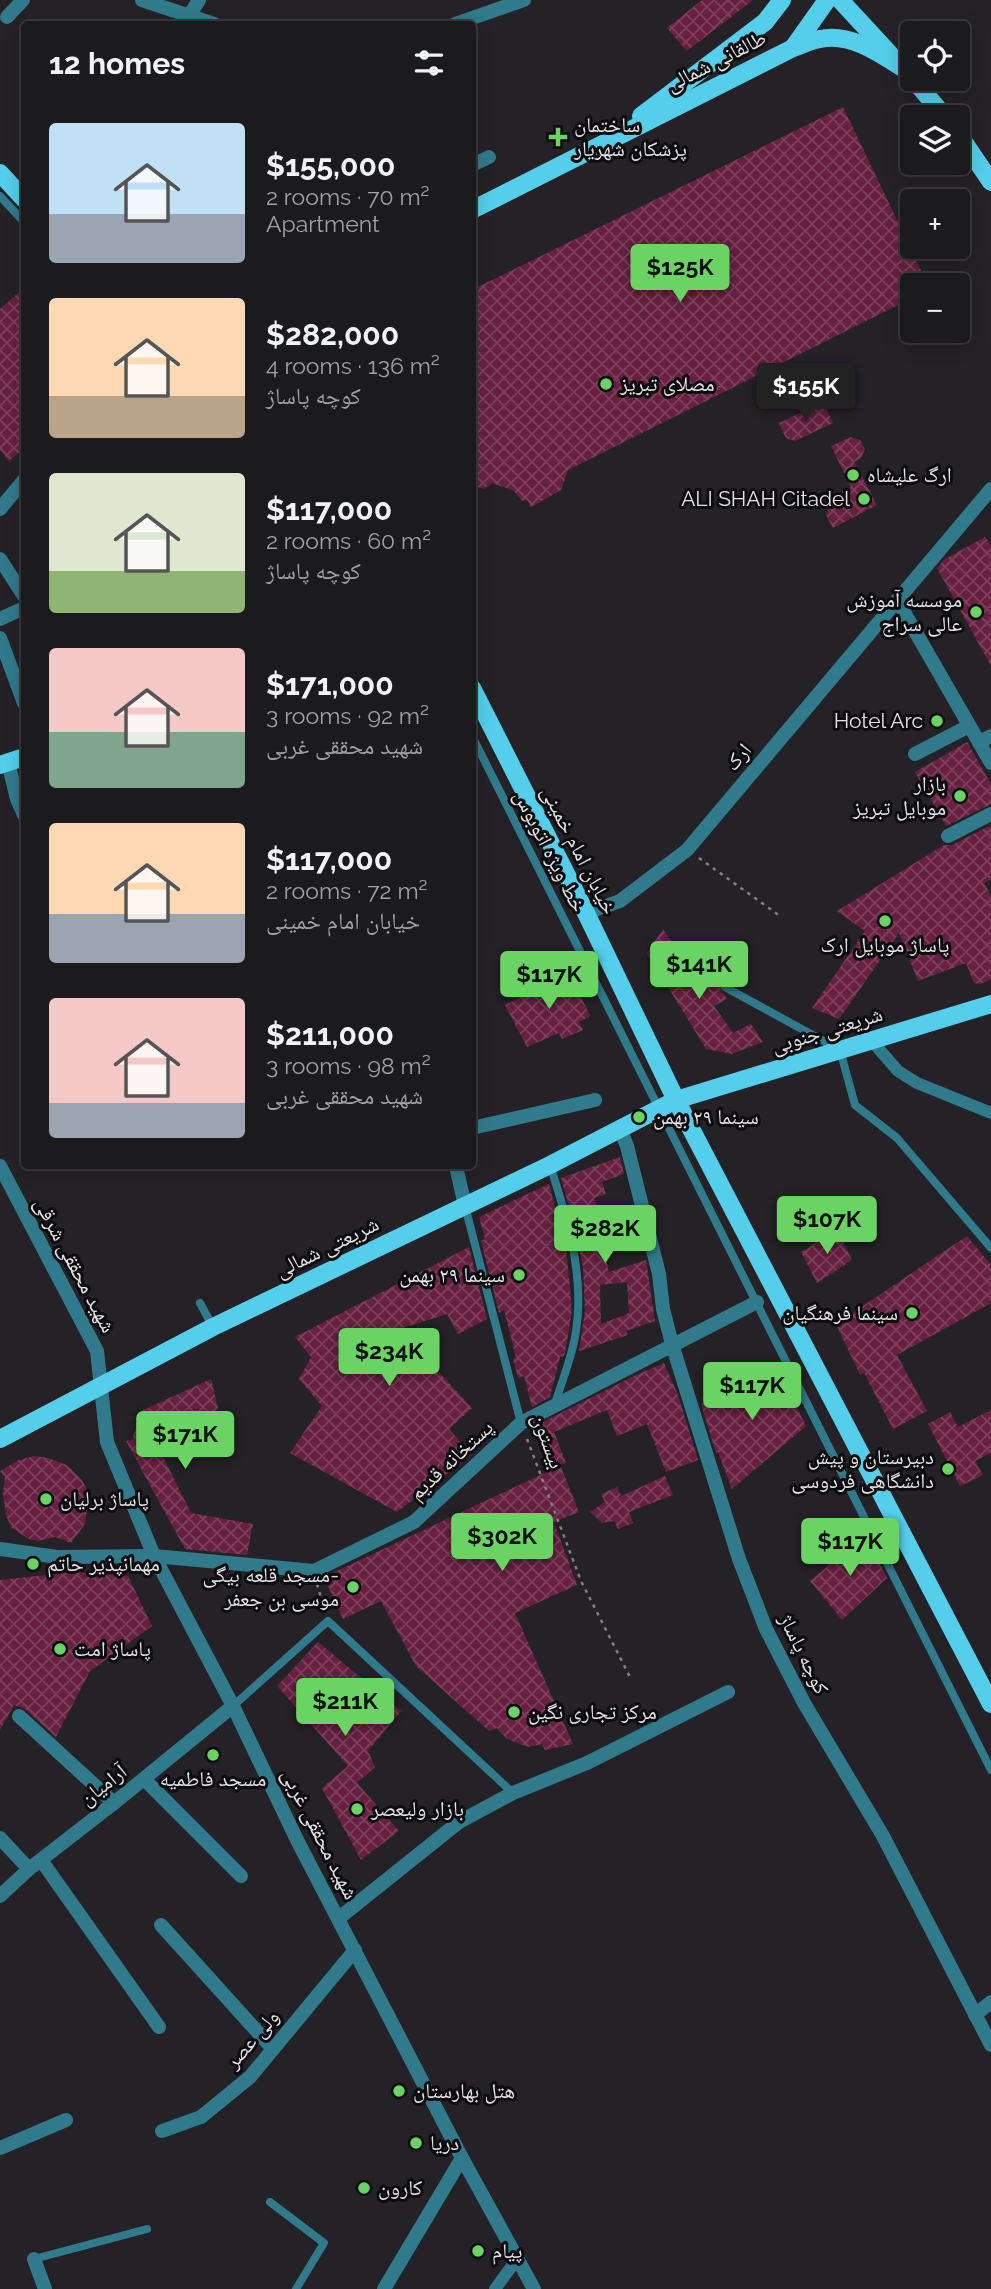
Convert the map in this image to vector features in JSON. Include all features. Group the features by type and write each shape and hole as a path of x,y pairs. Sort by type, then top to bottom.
{"main road":[{"path":"602,145 765,22 782,0"},
{"path":"793,48 827,0"},
{"path":"840,0 900,64"},
{"name":"طالقانی شمالی","path":"476,208 793,48 822,38 843,39 866,47 900,69"},
{"path":"923,91 935,105"},
{"path":"970,151 991,182"},
{"path":"0,173 21,196"},
{"name":"خیابان امام خمینی","path":"476,696 586,913 667,1104 991,1704"},
{"name":"شریعتی جنوبی","path":"667,1104 991,1004"},
{"name":"شریعتی شمالی","path":"0,1439 213,1328 550,1166 667,1104"}],"street":[{"path":"8,17 23,0"},
{"path":"142,0 205,21"},
{"path":"189,16 199,0"},
{"path":"464,21 524,0"},
{"path":"476,163 489,157"},
{"path":"0,509 21,484"},
{"name":"ارک","path":"586,913 621,901 687,850 991,489"},
{"path":"0,559 21,591"},
{"path":"897,600 969,726 985,739 991,764"},
{"path":"0,619 21,609"},
{"path":"0,638 21,695"},
{"path":"915,754 969,726"},
{"path":"11,761 17,799 21,808"},
{"path":"948,836 991,814"},
{"path":"871,1040 898,1071 917,1083 991,1113"},
{"path":"476,1127 595,1100"},
{"name":"کوچه پاساژ","path":"620,1129 627,1146 659,1274 663,1309 672,1344 739,1559 766,1629 804,1703 883,1836 991,2045"},
{"name":"شهید محققی شرقی","path":"0,1166 97,1351 102,1387"},
{"path":"457,1169 465,1206"},
{"name":"پستخانه قدیم","path":"314,1571 414,1522 521,1423 757,1302"},
{"name":"شهید محققی غربی","path":"102,1387 107,1442 155,1556 233,1706 297,1840 462,2158 534,2289"},
{"path":"0,1549 57,1557 155,1556 314,1571"},
{"path":"339,1918 459,1822 513,1793 587,1763 728,1692"},
{"name":"آرامیان","path":"0,1896 35,1864 233,1706"},
{"path":"19,1716 114,1803"},
{"path":"144,1779 241,1876"},
{"path":"0,1838 35,1864 159,2027"},
{"path":"161,1925 273,2049"},
{"name":"ولی عصر","path":"162,2131 201,2118 250,2077 355,1950"},
{"path":"975,2015 991,2002"},
{"path":"0,2148 66,2120"},
{"path":"384,2289 462,2158"},
{"path":"34,2259 45,2289"},
{"path":"495,2289 517,2259"}],"lane":[{"path":"0,196 21,219"},
{"name":"خط ویژه اتوبوس","path":"476,744 667,1104 757,1302 991,1770"},
{"path":"725,987 840,1050 855,1105 897,1138 991,1248"},
{"path":"550,1166 578,1273 576,1331 555,1406"},
{"name":"بیستون","path":"465,1206 521,1423"},
{"path":"200,1303 213,1328"},
{"path":"233,1706 328,1622 513,1793"},
{"path":"270,2202 324,2243 296,2289"},
{"path":"34,2259 147,2230"}],"path":[{"path":"687,850 780,916"},
{"name":"بیستون","path":"521,1423 581,1581 629,1677"},
{"path":"314,1571 328,1622"}],"building":[{"path":"702,0 753,0 687,51 667,28"},
{"name":"مصلای تبریز","path":"843,107 900,226 900,259 916,259 922,273 900,273 900,304 568,470 561,490 531,507 527,500 522,501 514,491 492,483 484,489 476,486 476,288"},
{"path":"21,291 21,451 9,461 0,450 0,309"},
{"path":"823,402 833,423 795,441 786,438 779,423"},
{"name":"ارگ علیشاه","path":"851,437 860,440 865,449 861,458 854,462 877,505 833,528 826,515 828,508 846,500 842,491 851,487 831,446"},
{"name":"موسسه آموزش عالی سراج","path":"985,537 991,546 991,666 937,568 945,559"},
{"name":"بازار موبایل تبریز","path":"967,742 991,784 991,804 946,826 915,772"},
{"name":"پاساژ موبایل ارک","path":"991,825 991,879 984,883 991,896 991,979 981,984 974,983 966,963 918,981 899,933 839,1019 812,1008 865,931 837,911 944,845 952,845"},
{"path":"663,929 701,988 715,980 727,999 714,1006 733,1033 751,1024 763,1042 732,1054 706,1049 647,953"},
{"path":"570,973 590,1016 579,1022 583,1030 562,1039 559,1033 527,1047 505,1005"},
{"path":"620,1157 624,1174 602,1182 606,1194 594,1198 597,1206 593,1208 609,1272 646,1260 655,1321 626,1331 628,1335 579,1351 585,1311 583,1267 561,1178","holes":["627,1282 629,1313 601,1324 600,1285"]},
{"path":"549,1184 566,1248 572,1310 564,1356 560,1357 550,1397 532,1407 524,1376 518,1378 504,1310 499,1313 481,1241 485,1239 479,1217"},
{"path":"837,1230 852,1260 817,1283 801,1252"},
{"name":"سینما فرهنگیان","path":"967,1236 991,1265 991,1303 897,1355 927,1411 893,1429 864,1373 860,1375 836,1324"},
{"path":"469,1247 487,1319 458,1334 447,1314 399,1329 472,1408 449,1429 472,1455 397,1512 290,1453 322,1406 299,1379 311,1357 295,1337"},
{"path":"664,1363 678,1395 698,1460 666,1472 647,1424 617,1436 607,1410 554,1432 566,1463 560,1465 579,1512 554,1522 577,1585 515,1613 573,1744 545,1750 542,1744 528,1747 512,1741 497,1728 489,1731 416,1666 381,1601 343,1619 324,1577 549,1471 533,1427"},
{"path":"775,1363 806,1426 732,1489 718,1452 716,1453 701,1404"},
{"path":"211,1379 218,1408 204,1432 187,1439 182,1426 155,1441 191,1513 253,1524 247,1555 185,1549 126,1441 132,1440 141,1411"},
{"path":"991,1410 991,1453 975,1461 983,1475 960,1486 928,1424 950,1412 958,1427"},
{"name":"پاساژ برلیان","path":"34,1456 67,1465 82,1480 89,1493 85,1524 71,1543 55,1537 38,1541 29,1539 12,1528 6,1516 3,1494 5,1477 0,1471 19,1460"},
{"path":"665,1476 673,1495 629,1512 633,1523 618,1529 614,1521 602,1523 590,1512 605,1502 601,1494 617,1487 621,1496"},
{"path":"865,1535 887,1578 842,1620 810,1581"},
{"name":"پاساژ امت","path":"74,1572 128,1576 152,1626 90,1671 56,1737 25,1709 14,1705 0,1730 0,1580"},
{"path":"318,1642 401,1711 368,1751 375,1767 357,1783 399,1831 361,1860 322,1788 348,1766 277,1686"}],"place":[{"name":"ساختمان پزشکان شهریار","path":"558,137"},
{"name":"مصلای تبریز","path":"606,384"},
{"name":"ارگ علیشاه","path":"853,475"},
{"name":"ALI SHAH Citadel","path":"864,499"},
{"name":"موسسه آموزش عالی سراج","path":"976,612"},
{"name":"Hotel Arc","path":"937,721"},
{"name":"بازار موبایل تبریز","path":"960,796"},
{"name":"پاساژ موبایل ارک","path":"885,921"},
{"name":"سینما ٢٩ بهمن","path":"639,1117"},
{"name":"سینما ۲۹ بهمن","path":"519,1275"},
{"name":"سینما فرهنگیان","path":"912,1313"},
{"name":"دبیرستان و پیش دانشگاهی فردوسی","path":"948,1469"},
{"name":"پاساژ برلیان","path":"46,1499"},
{"name":"مهمانپذیر حاتم","path":"33,1564"},
{"name":"مسجد قلعه بیگی- موسی بن جعفر","path":"353,1587"},
{"name":"پاساژ امت","path":"60,1649"},
{"name":"مرکز تجاری نگین","path":"514,1712"},
{"name":"مسجد فاطمیه","path":"213,1755"},
{"name":"بازار ولیعصر","path":"357,1809"},
{"name":"هتل بهارستان","path":"399,2091"},
{"name":"دریا","path":"416,2143"},
{"name":"کارون","path":"364,2188"},
{"name":"پیام","path":"478,2251"}]}
